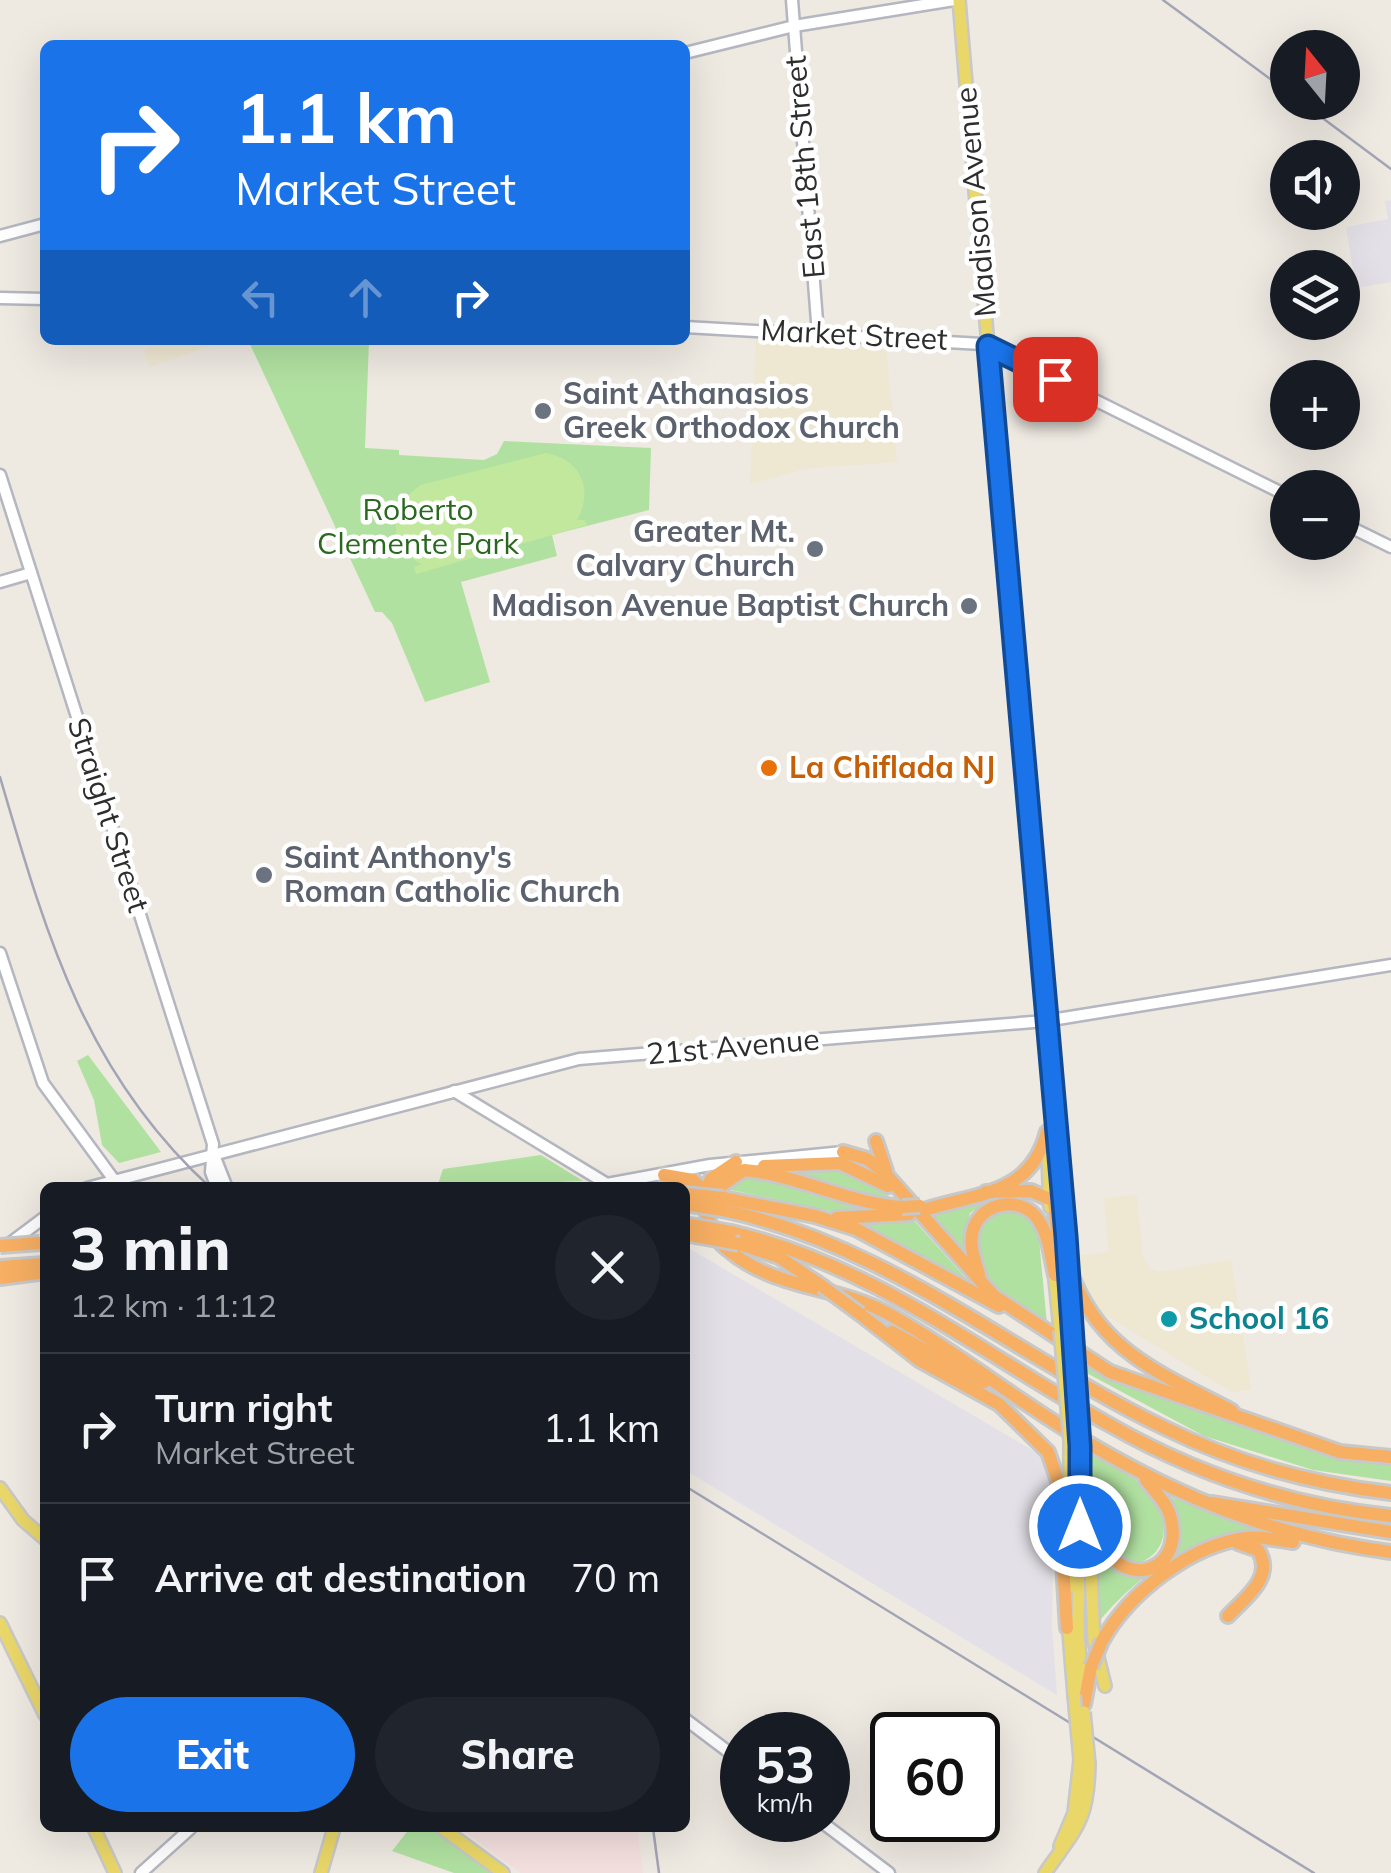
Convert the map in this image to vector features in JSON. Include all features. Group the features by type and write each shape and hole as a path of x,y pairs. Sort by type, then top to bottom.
{"highway":[{"path":"690,1204 876,1219 912,1207 986,1192 1026,1176 1038,1159 1047,1132"},
{"path":"876,1141 888,1178"},
{"path":"843,1152 867,1159 888,1178 981,1281 1019,1315"},
{"path":"912,1207 848,1164 740,1166 714,1175 706,1193 708,1213 719,1242 745,1260 796,1287 884,1312 1142,1474 1260,1526 1325,1542 1391,1552"},
{"path":"740,1166 785,1175 875,1205 912,1207"},
{"path":"740,1166 719,1187 715,1209 726,1240 745,1260"},
{"path":"664,1175 693,1180 706,1193"},
{"path":"986,1192 1031,1191 1049,1196 1056,1207 1062,1279 1070,1293"},
{"path":"690,1195 795,1228 866,1257 1181,1436 1282,1472 1391,1493"},
{"path":"981,1281 972,1245 974,1226 988,1210 1006,1204 1020,1206 1038,1218 1055,1275"},
{"path":"815,1216 875,1237 1019,1315 1110,1372 1340,1452 1391,1458"},
{"path":"690,1225 796,1249 870,1280 1109,1424 1180,1460 1280,1495 1391,1516"},
{"path":"690,1234 736,1238 779,1257 920,1360 999,1404 1048,1452 1058,1481 1067,1628"},
{"path":"0,1248 40,1244"},
{"path":"0,1267 40,1264"},
{"path":"1068,1265 1092,1319 1123,1350 1265,1428"},
{"path":"0,1278 40,1273"},
{"path":"860,1314 1019,1399"},
{"path":"1089,1518 1103,1552 1120,1567 1137,1571 1159,1563 1170,1548 1172,1523 1164,1504 1142,1474"},
{"path":"1199,1502 1391,1532"},
{"path":"1080,1703 1090,1667 1116,1617 1144,1590 1195,1556 1225,1543 1254,1538 1325,1542"},
{"path":"1225,1543 1252,1546 1260,1552 1264,1568 1256,1587 1228,1616"}],"main road":[{"name":"Madison Avenue","path":"956,0 1068,1265 1066,1333"},
{"name":"Madison Avenue","path":"1048,1061 1049,1196 1075,1444 1084,1762 1082,1819 1048,1868"},
{"name":"Madison Avenue","path":"1075,1444 1067,1628 1080,1703 1084,1762"},
{"path":"1075,1444 1089,1518 1094,1641 1105,1686"},
{"path":"0,1488 23,1520 40,1534"},
{"path":"0,1623 40,1705"},
{"path":"96,1832 115,1873"},
{"path":"320,1873 333,1832"},
{"path":"447,1832 503,1873"}],"street":[{"name":"East 18th Street","path":"792,0 818,334"},
{"path":"690,52 794,26 956,0"},
{"path":"0,236 40,225"},
{"path":"0,298 40,299"},
{"name":"Market Street","path":"690,326 988,346 1270,487"},
{"name":"Straight Street","path":"0,475 225,1182"},
{"path":"1360,532 1391,548"},
{"path":"0,582 31,572"},
{"path":"0,953 43,1082 114,1180"},
{"name":"21st Avenue","path":"107,1182 580,1059 1044,1021 1391,965"},
{"path":"454,1091 604,1182"},
{"path":"620,1182 843,1152"},
{"name":"Straight Street","path":"214,1154 215,1182"},
{"path":"0,1248 40,1220"},
{"path":"690,1723 720,1745"},
{"path":"141,1873 187,1832"},
{"path":"848,1842 889,1873"}],"shaded area":[{"path":"1391,200 1391,282 1360,287 1360,250 1350,250 1346,230 1360,230 1360,224 1388,219 1385,201"},
{"path":"756,339 886,348 897,462 808,468 750,484"},
{"path":"213,345 149,367 144,350 154,346"},
{"path":"1137,1195 1142,1254 1150,1269 1161,1272 1231,1260 1251,1389 1232,1392 1097,1310 1086,1293 1076,1256 1109,1252 1104,1198"},
{"path":"690,1249 1054,1463 1052,1628 1057,1695 690,1473"},
{"path":"465,1832 638,1832 643,1873 521,1873"}],"green space":[{"name":"Roberto Clemente Park","path":"250,345 369,345 365,448 399,450 399,455 484,460 497,454 504,441 651,448 649,510 552,535 557,556 461,582 490,682 425,702 392,623 382,612 375,612"},
{"path":"546,453 576,469 584,487 577,520 585,520 587,525 416,574 414,567 422,564 402,547 396,526 403,503 411,493 421,485"},
{"path":"88,1055 161,1152 119,1163 102,1145 94,1100 77,1061"},
{"path":"541,1155 583,1181 439,1182 443,1169"},
{"path":"844,1166 867,1176 894,1201 780,1168"},
{"path":"743,1172 878,1209 839,1213 722,1188"},
{"path":"989,1195 992,1198 970,1213 962,1250 928,1215"},
{"path":"1020,1207 1038,1229 1047,1324 994,1287 978,1247 977,1227 996,1209"},
{"path":"911,1217 971,1284 857,1222"},
{"path":"1080,1359 1193,1408 1271,1436 1350,1456 1391,1461 1391,1481 1313,1470 1204,1436 1081,1370"},
{"path":"1090,1448 1132,1476 1155,1503 1164,1526 1160,1545 1149,1558 1133,1563 1118,1560 1105,1547 1093,1511"},
{"path":"1165,1495 1266,1533 1218,1540 1172,1559 1131,1588 1097,1624 1094,1546 1121,1572 1147,1571 1168,1558"},
{"path":"407,1832 435,1832 490,1873 454,1873 392,1851"}],"railway":[{"path":"1163,0 1270,79"},
{"path":"1325,120 1391,169"},
{"path":"0,777 54,946 101,1049 131,1098 205,1182"},
{"path":"690,1489 1314,1873"},
{"path":"654,1832 659,1873"}],"place":[{"name":"Saint Athanasios Greek Orthodox Church","path":"543,411"},
{"name":"Greater Mt. Calvary Church","path":"815,549"},
{"name":"Madison Avenue Baptist Church","path":"969,606"},
{"name":"La Chiflada NJ","path":"769,768"},
{"name":"Saint Anthony's Roman Catholic Church","path":"264,875"},
{"name":"School 16","path":"1169,1319"}],"route":[{"path":"1055,379 988,346 1026,818 1066,1236 1080,1446 1080,1526"}]}
